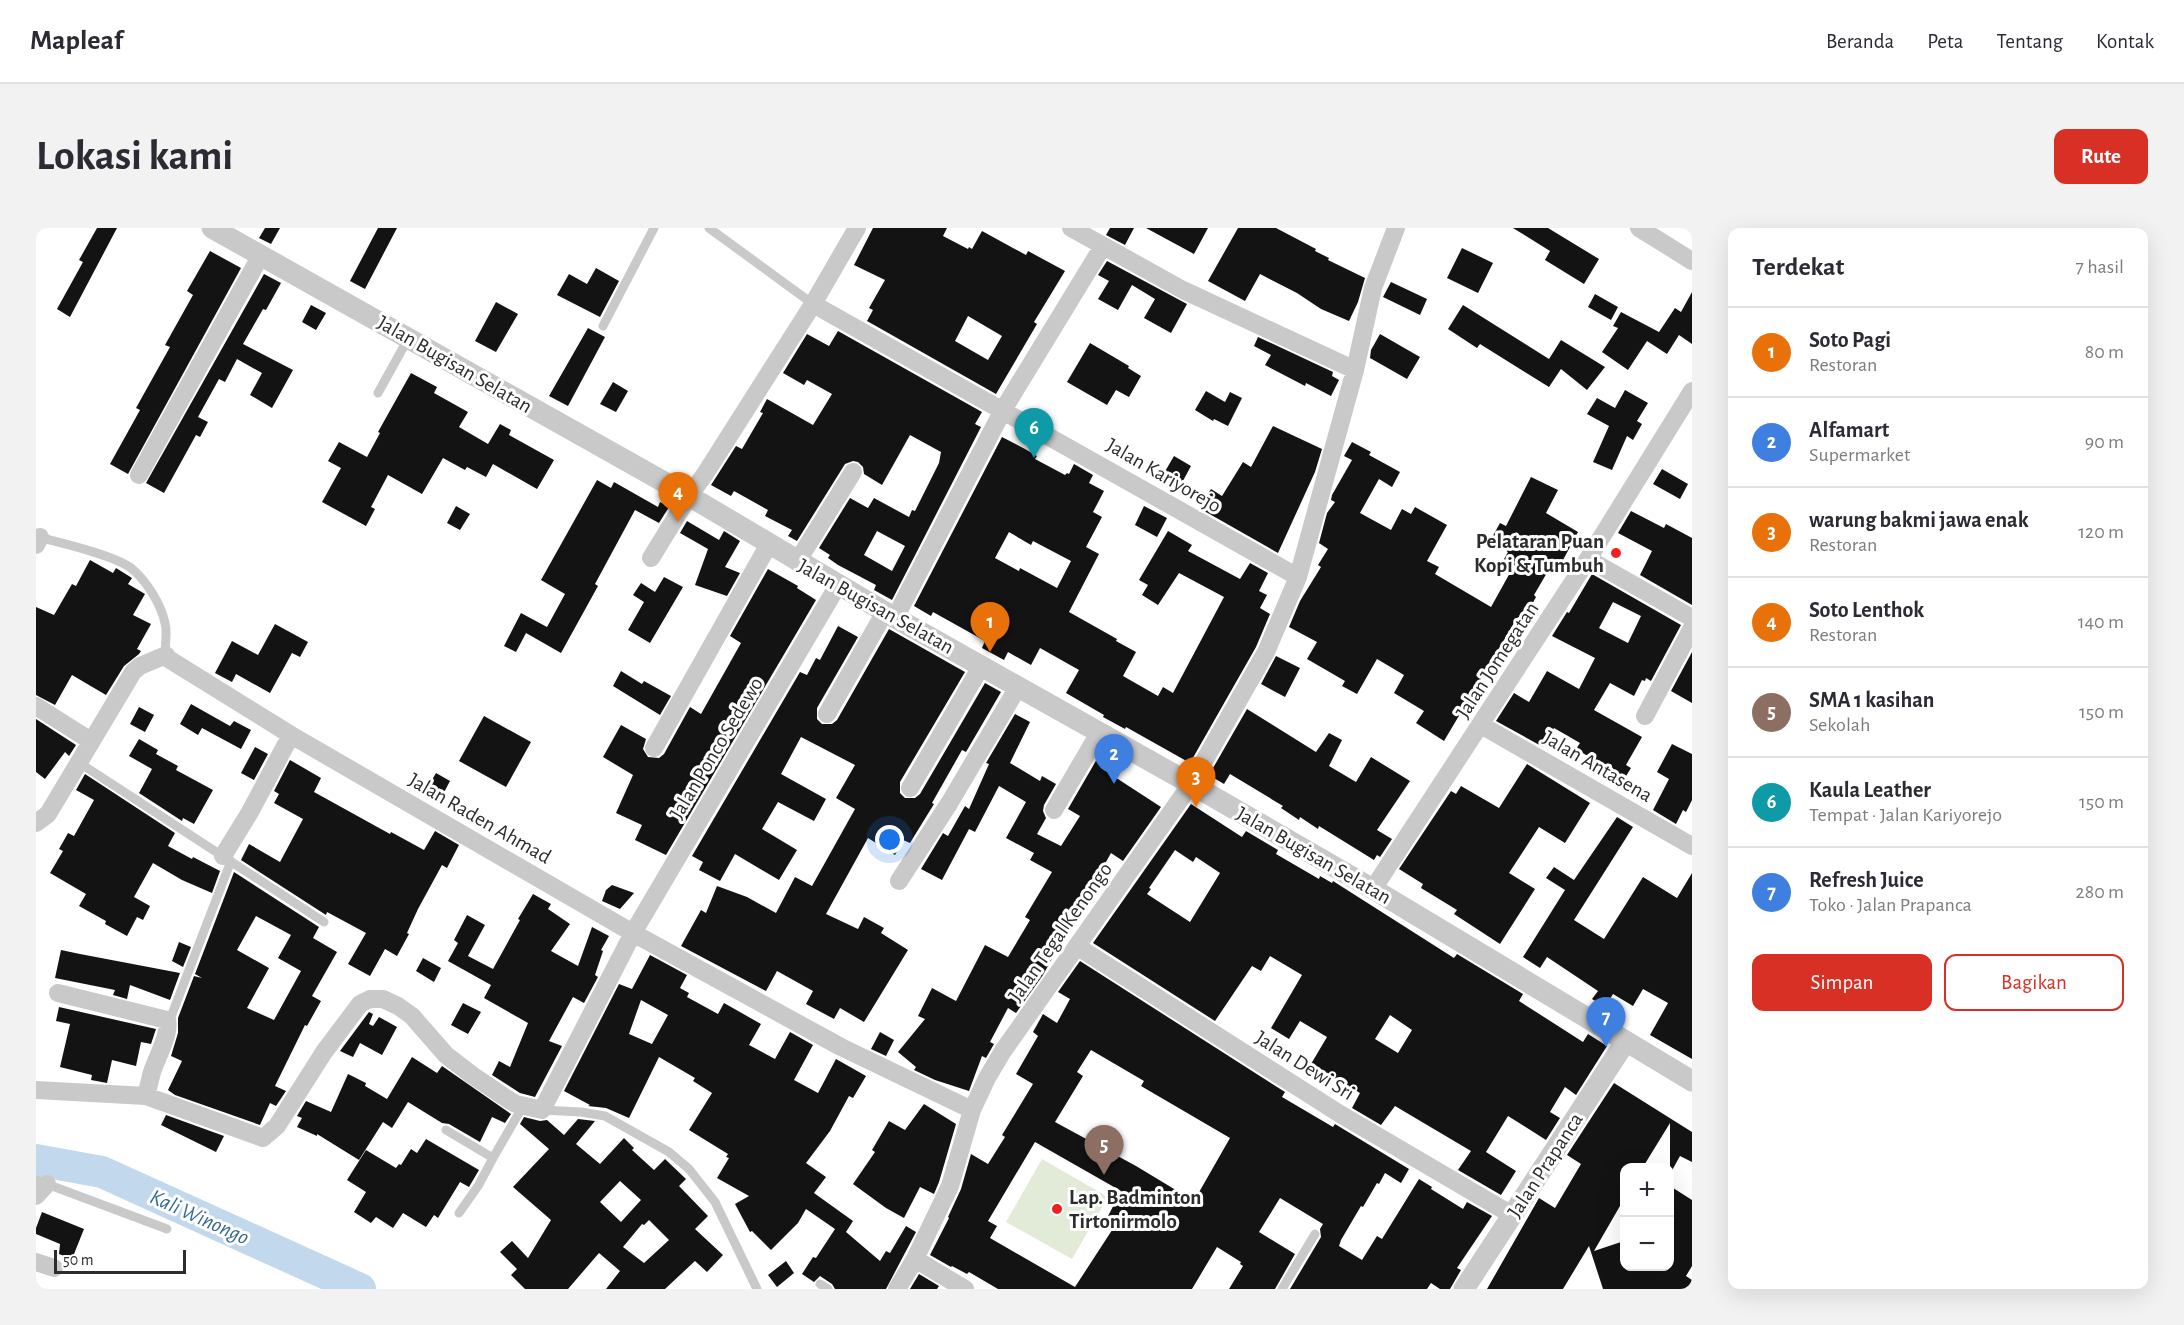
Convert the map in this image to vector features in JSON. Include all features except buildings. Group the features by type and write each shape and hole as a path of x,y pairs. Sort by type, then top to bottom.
{"street":[{"name":"Jalan Bugisan Selatan","path":"212,228 689,496 797,562 1191,784 1373,889 1692,1081"},
{"path":"651,558 813,304 857,228"},
{"path":"1071,228 1184,290 1355,370"},
{"path":"1191,784 1266,652 1298,577 1355,370 1373,288 1396,228"},
{"path":"1639,228 1692,261"},
{"path":"827,714 890,615 1003,410 1103,246"},
{"path":"139,475 261,255"},
{"name":"Jalan Kariyorejo","path":"813,304 1298,577"},
{"name":"Jalan Jomegatan","path":"1373,889 1588,559 1692,391"},
{"path":"797,562 853,472"},
{"path":"654,748 769,544"},
{"path":"1588,559 1692,618"},
{"name":"Jalan Ponco Sedewo","path":"546,1102 633,933 838,585"},
{"path":"1645,716 1692,628"},
{"path":"36,823 48,814 133,672 140,666 166,655"},
{"name":"Jalan Raden Ahmad","path":"166,655 167,658 291,735 633,933 842,1047 972,1110"},
{"path":"910,788 982,665"},
{"path":"899,881 950,802 1018,687"},
{"path":"36,706 91,741"},
{"name":"Jalan Antasena","path":"1481,726 1692,846"},
{"path":"1054,810 1099,733"},
{"path":"227,859 291,735"},
{"name":"Jalan Tegal Kenongo","path":"897,1289 915,1259 950,1186 972,1110 987,1078 1003,1051 1191,784"},
{"name":"Jalan Dewi Sri","path":"1078,947 1340,1114 1512,1215"},
{"path":"58,993 163,1018 169,1022 146,1096"},
{"path":"36,1090 146,1096 258,1138 265,1137 277,1126 324,1052 360,1004 376,998 398,1006 425,1030 446,1055 512,1102 523,1106 546,1102"},
{"name":"Jalan Prapanca","path":"1464,1289 1626,1041"},
{"path":"915,1259 965,1289"},
{"path":"36,1262 54,1268"}],"lane":[{"path":"603,326 654,228"},
{"path":"709,228 813,304"},
{"path":"378,393 409,337"},
{"path":"37,540 94,553 125,565 135,572 154,597 164,619 166,655"},
{"path":"78,762 324,922"},
{"path":"169,1022 227,859"},
{"path":"546,1102 605,1116 669,1152 689,1169 715,1202 757,1289"},
{"path":"459,1213 478,1186 523,1106"},
{"path":"446,1130 493,1158"},
{"path":"40,1186 167,1229"},
{"path":"1282,1289 1315,1234"}],"green space":[{"name":"Lap. Badminton Tirtonirmolo","path":"1042,1159 1108,1197 1072,1259 1006,1222"}],"waterway":[{"name":"Kali Winongo","path":"36,1160 102,1172 360,1289"}],"place":[{"name":"Kaula Leather","path":"1034,458"},
{"name":"Soto Lenthok","path":"678,522"},
{"name":"Pelataran Puan Kopi & Tumbuh","path":"1616,553"},
{"name":"Soto Pagi","path":"990,652"},
{"name":"Alfamart","path":"1114,784"},
{"name":"warung bakmi jawa enak","path":"1196,807"},
{"name":"Refresh Juice","path":"1606,1047"},
{"name":"SMA 1 kasihan","path":"1104,1175"},
{"name":"Lap. Badminton Tirtonirmolo","path":"1057,1209"}]}
